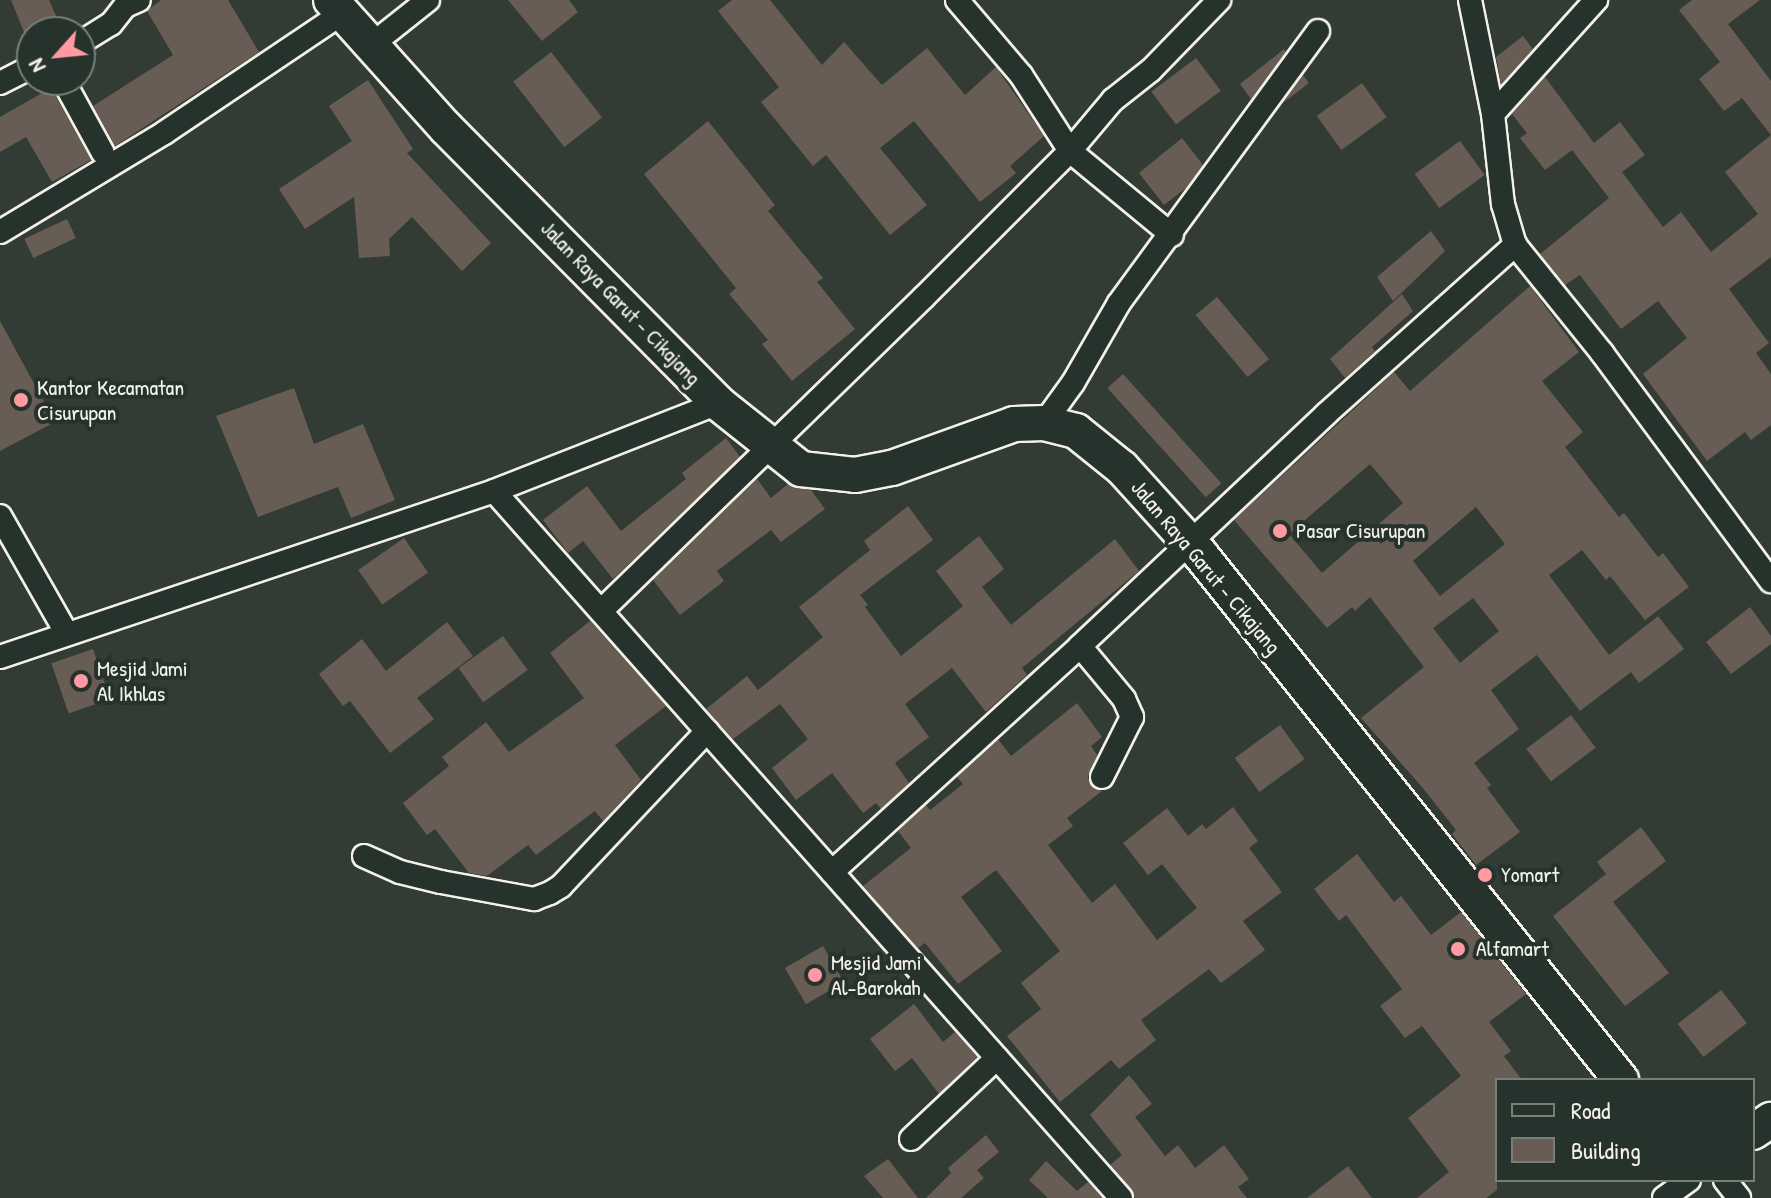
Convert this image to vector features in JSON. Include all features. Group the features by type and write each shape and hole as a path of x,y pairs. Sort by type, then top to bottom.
{"main road":[{"name":"Jalan Raya Garut - Cikajang","path":"336,7 370,46 718,403 801,469 855,475 892,468 1014,424 1044,423 1076,431 1122,468 1190,543 1619,1078"}],"street":[{"path":"96,34 125,6 139,0"},
{"path":"370,46 428,0"},
{"path":"957,0 1021,75 1070,151 1172,235"},
{"path":"601,611 1070,151 1113,100 1151,70 1219,0"},
{"path":"1470,0 1493,114 1503,204 1515,245 1602,353 1771,581"},
{"path":"1493,114 1596,0"},
{"path":"0,232 164,133 336,7"},
{"path":"1044,423 1073,383 1119,303 1172,235 1318,31"},
{"path":"72,96 103,153"},
{"path":"832,872 1080,646 1326,414 1515,245"},
{"path":"0,657 494,491 718,403"},
{"path":"494,491 1121,1198"},
{"path":"0,516 67,634"},
{"path":"1080,646 1124,699 1132,717 1102,777"},
{"path":"364,856 400,872 534,899 561,886 707,731"},
{"path":"911,1139 997,1058"},
{"path":"1664,1198 1686,1182"},
{"path":"1727,1182 1739,1198"}],"building":[{"path":"11,0 49,0 56,16 18,16"},
{"path":"161,0 228,0 259,52 115,146 93,106 173,55 147,11"},
{"path":"508,0 569,0 578,12 542,41"},
{"path":"732,0 770,0 822,65 844,42 882,85 927,48 965,95 996,67 1044,136 1010,166 1016,173 980,202 914,121 880,148 927,205 890,235 826,155 813,166 761,102 779,87 718,11"},
{"path":"1692,0 1760,0 1728,24 1771,81 1771,135 1742,98 1724,111 1699,79 1720,62 1679,10"},
{"path":"1523,36 1533,49 1501,84 1496,57"},
{"path":"1284,49 1286,52 1251,99 1240,84"},
{"path":"551,52 602,117 564,147 513,82"},
{"path":"1196,58 1221,91 1176,124 1151,92"},
{"path":"1303,75 1309,83 1283,103"},
{"path":"1545,77 1594,143 1620,122 1645,155 1622,172 1663,227 1681,212 1711,252 1758,214 1725,172 1771,135 1771,257 1729,289 1769,343 1756,353 1771,374 1771,425 1751,440 1745,432 1707,461 1643,374 1687,338 1658,301 1621,329 1580,275 1565,285 1540,254 1609,198 1572,150 1545,170 1520,138 1527,133 1512,114"},
{"path":"368,80 413,149 407,153 491,243 462,271 412,217 389,239 390,256 359,258 354,197 305,229 279,189 352,141 329,106"},
{"path":"1362,83 1387,117 1341,150 1317,116"},
{"path":"37,96 55,96 91,160 52,182 26,137 0,152 0,117"},
{"path":"708,121 775,205 768,211 823,278 817,282 855,329 792,381 762,344 768,340 729,294 736,288 644,174"},
{"path":"1182,138 1203,165 1186,188 1164,205 1139,173"},
{"path":"1460,141 1485,175 1439,208 1415,174"},
{"path":"67,219 76,238 33,258 24,239"},
{"path":"1431,231 1445,251 1393,301 1377,277"},
{"path":"1530,286 1579,352 1542,381 1583,432 1565,447 1619,517 1624,513 1658,557 1663,553 1689,587 1645,620 1610,576 1606,580 1582,550 1549,575 1609,655 1658,616 1684,649 1639,683 1631,672 1580,711 1537,655 1491,690 1519,729 1474,763 1491,785 1487,788 1520,832 1476,865 1452,834 1456,830 1361,718 1424,667 1370,597 1355,611 1352,607 1327,628 1234,520 1394,372 1410,391","holes":["1370,464 1403,503 1322,573 1289,534","1476,507 1505,544 1440,596 1413,561","1473,598 1499,631 1460,663 1433,628"]},
{"path":"1402,294 1413,311 1372,347 1375,351 1345,378 1330,359"},
{"path":"1217,297 1269,359 1248,377 1196,315"},
{"name":"Kantor Kecamatan Cisurupan","path":"0,321 55,422 0,451"},
{"path":"1123,374 1221,483 1206,497 1107,388"},
{"path":"294,388 314,444 363,424 395,500 351,518 338,487 258,517 216,416"},
{"path":"726,438 740,457 613,579 583,541 568,553 543,520 587,486 621,531 686,479 682,473"},
{"path":"757,479 771,498 788,484 811,490 825,509 781,542 771,530 717,571 724,581 680,615 653,580"},
{"path":"908,506 933,540 860,595 868,605 865,607 901,656 963,606 936,571 979,536 1004,569 982,587 1011,625 1115,539 1139,571 1022,668 1027,675 986,712 952,668 905,704 929,737 895,763 909,783 881,809 876,803 863,813 832,773 796,800 772,768 808,739 780,704 733,739 706,709 747,676 758,690 823,637 799,607 870,550 864,541"},
{"path":"404,538 428,572 382,605 358,570"},
{"path":"1750,607 1771,636 1771,644 1731,674 1706,642"},
{"path":"590,621 666,706 615,745 641,780 603,821 595,811 536,855 528,845 487,876 469,873 435,829 427,835 403,803 449,766 442,757 486,722 509,752 584,698 550,653"},
{"path":"447,622 473,656 417,698 434,719 390,753 350,701 343,706 319,674 362,639 386,671"},
{"path":"503,636 528,670 483,702 459,668"},
{"name":"Mesjid Jami Al Ikhlas","path":"93,649 110,699 69,713 51,663"},
{"path":"1077,703 1102,737 1091,746 1097,755 1088,777 1091,785 1102,791 1067,818 1073,826 1048,845 1092,903 1115,884 1157,940 1197,908 1162,864 1148,875 1123,843 1167,808 1188,836 1202,824 1206,829 1233,807 1258,841 1249,848 1282,892 1243,921 1265,950 1221,983 1209,969 1141,1020 1156,1040 1119,1069 1111,1060 1060,1102 1007,1036 1041,1009 1021,983 1060,951 996,870 961,897 1002,951 958,984 925,943 918,948 863,886 911,848 898,831 926,805 930,810 963,784 957,777 998,739 1011,756"},
{"path":"1571,715 1596,748 1551,781 1526,749"},
{"path":"1280,725 1305,759 1259,792 1235,758"},
{"path":"1641,827 1666,861 1613,902 1669,973 1625,1006 1553,916 1606,874 1597,862"},
{"path":"1357,854 1394,902 1401,896 1431,935 1461,912 1526,994 1489,1022 1511,1051 1504,1056 1520,1078 1495,1078 1497,1190 1486,1198 1417,1198 1449,1172 1408,1118 1461,1076 1422,1026 1405,1038 1380,1006 1402,989 1346,915 1339,921 1314,889"},
{"name":"Mesjid Jami Al-Barokah","path":"823,946 844,982 806,1004 785,968"},
{"path":"1721,990 1747,1023 1704,1057 1678,1024"},
{"path":"914,1004 943,1042 955,1032 977,1057 939,1094 912,1058 895,1071 870,1039"},
{"path":"1129,1075 1152,1104 1135,1117 1165,1156 1178,1145 1195,1168 1224,1145 1249,1179 1238,1187 1247,1198 1135,1198 1110,1165 1122,1155 1090,1115"},
{"path":"986,1135 999,1152 977,1170 984,1178 961,1198 926,1198 951,1173 948,1168"},
{"path":"888,1159 918,1198 883,1198 864,1176"},
{"path":"1046,1161 1077,1191 1088,1182 1102,1198 1048,1198 1029,1180"},
{"path":"1348,1166 1372,1198 1307,1198"}],"place":[{"name":"Kantor Kecamatan Cisurupan","path":"21,400"},
{"name":"Pasar Cisurupan","path":"1280,531"},
{"name":"Mesjid Jami Al Ikhlas","path":"81,681"},
{"name":"Yomart","path":"1485,875"},
{"name":"Alfamart","path":"1458,949"},
{"name":"Mesjid Jami Al-Barokah","path":"815,975"}]}
